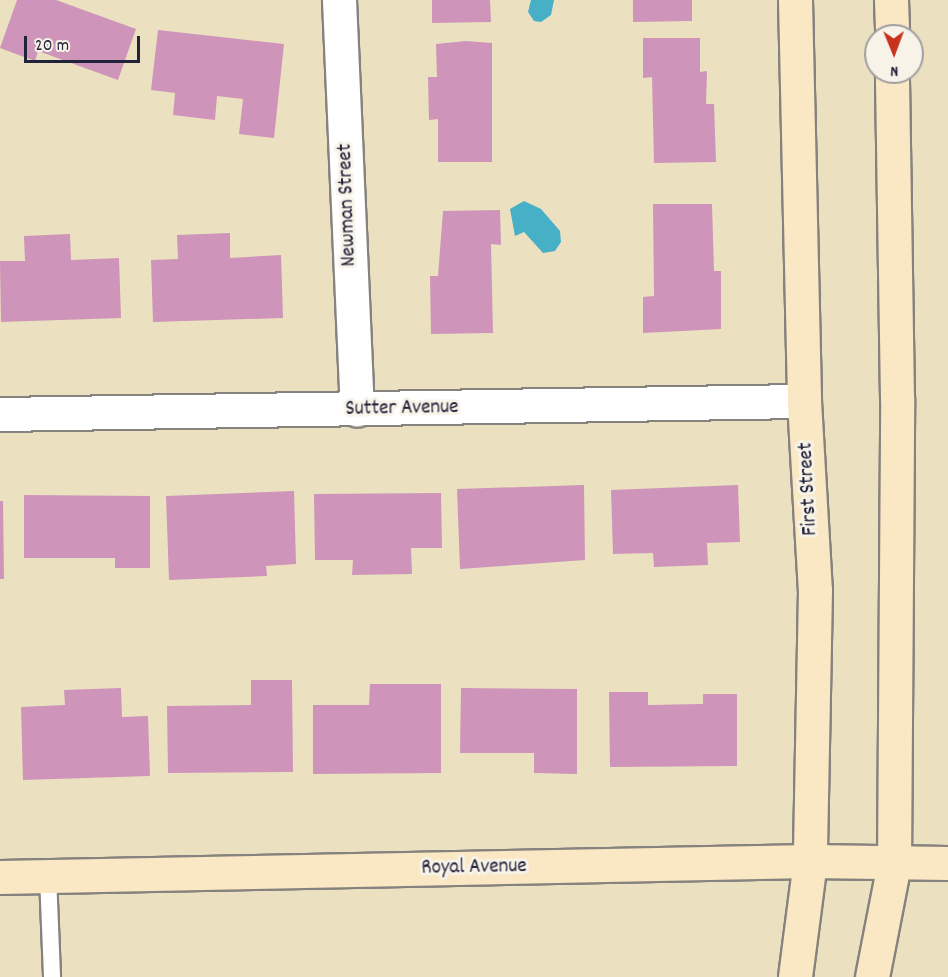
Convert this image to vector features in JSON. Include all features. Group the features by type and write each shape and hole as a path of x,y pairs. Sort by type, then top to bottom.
{"main road":[{"name":"First Street","path":"795,0 804,401 815,590 810,861 795,977"},
{"path":"891,0 892,24"},
{"path":"872,977 894,864 897,398 892,84"},
{"name":"Royal Avenue","path":"0,877 810,861 948,863"}],"street":[{"name":"Newman Street","path":"339,0 357,410"},
{"name":"Sutter Avenue","path":"0,414 804,401"}],"lane":[{"path":"48,876 52,977"}],"water":[{"path":"531,0 554,0 551,15 541,22 534,21 528,12"},
{"path":"524,201 541,209 560,231 561,242 555,251 543,253 524,232 515,236 510,209"}],"building":[{"path":"17,0 56,0 136,29 118,80 38,51 35,61 0,48"},
{"path":"432,0 490,0 491,22 432,23"},
{"path":"633,0 692,0 692,21 633,22"},
{"path":"158,30 284,44 274,138 239,134 243,99 217,96 215,120 173,115 175,93 151,90"},
{"path":"643,38 700,38 700,72 707,71 706,104 714,104 716,162 654,163 652,77 643,78"},
{"path":"466,41 492,43 492,162 438,162 438,119 429,120 428,77 437,77 436,44"},
{"path":"653,204 712,204 714,271 721,271 721,329 643,333 643,297 654,296"},
{"path":"500,210 501,245 491,244 493,333 431,334 430,276 438,276 443,211"},
{"path":"230,233 230,258 281,255 283,318 153,322 151,260 178,259 177,235"},
{"path":"70,234 71,260 119,258 121,318 1,322 0,261 25,261 24,236"},
{"path":"584,485 585,560 460,569 457,489"},
{"path":"738,485 740,542 707,543 708,565 654,567 653,553 613,554 611,490"},
{"path":"294,491 296,564 266,566 267,576 169,580 166,496"},
{"path":"441,493 442,548 411,548 412,574 352,575 353,560 315,560 314,494"},
{"path":"24,495 150,496 150,568 115,568 115,558 24,558"},
{"path":"0,501 3,501 4,579 0,579"},
{"path":"251,680 292,680 293,772 168,773 167,706 251,705"},
{"path":"370,684 441,684 441,773 313,774 313,705 369,705"},
{"path":"121,688 122,717 148,716 150,776 23,780 21,707 65,705 64,690"},
{"path":"461,688 577,689 577,774 534,773 534,753 460,753"},
{"path":"609,692 648,692 648,705 703,704 703,694 737,694 737,766 610,767"}]}
